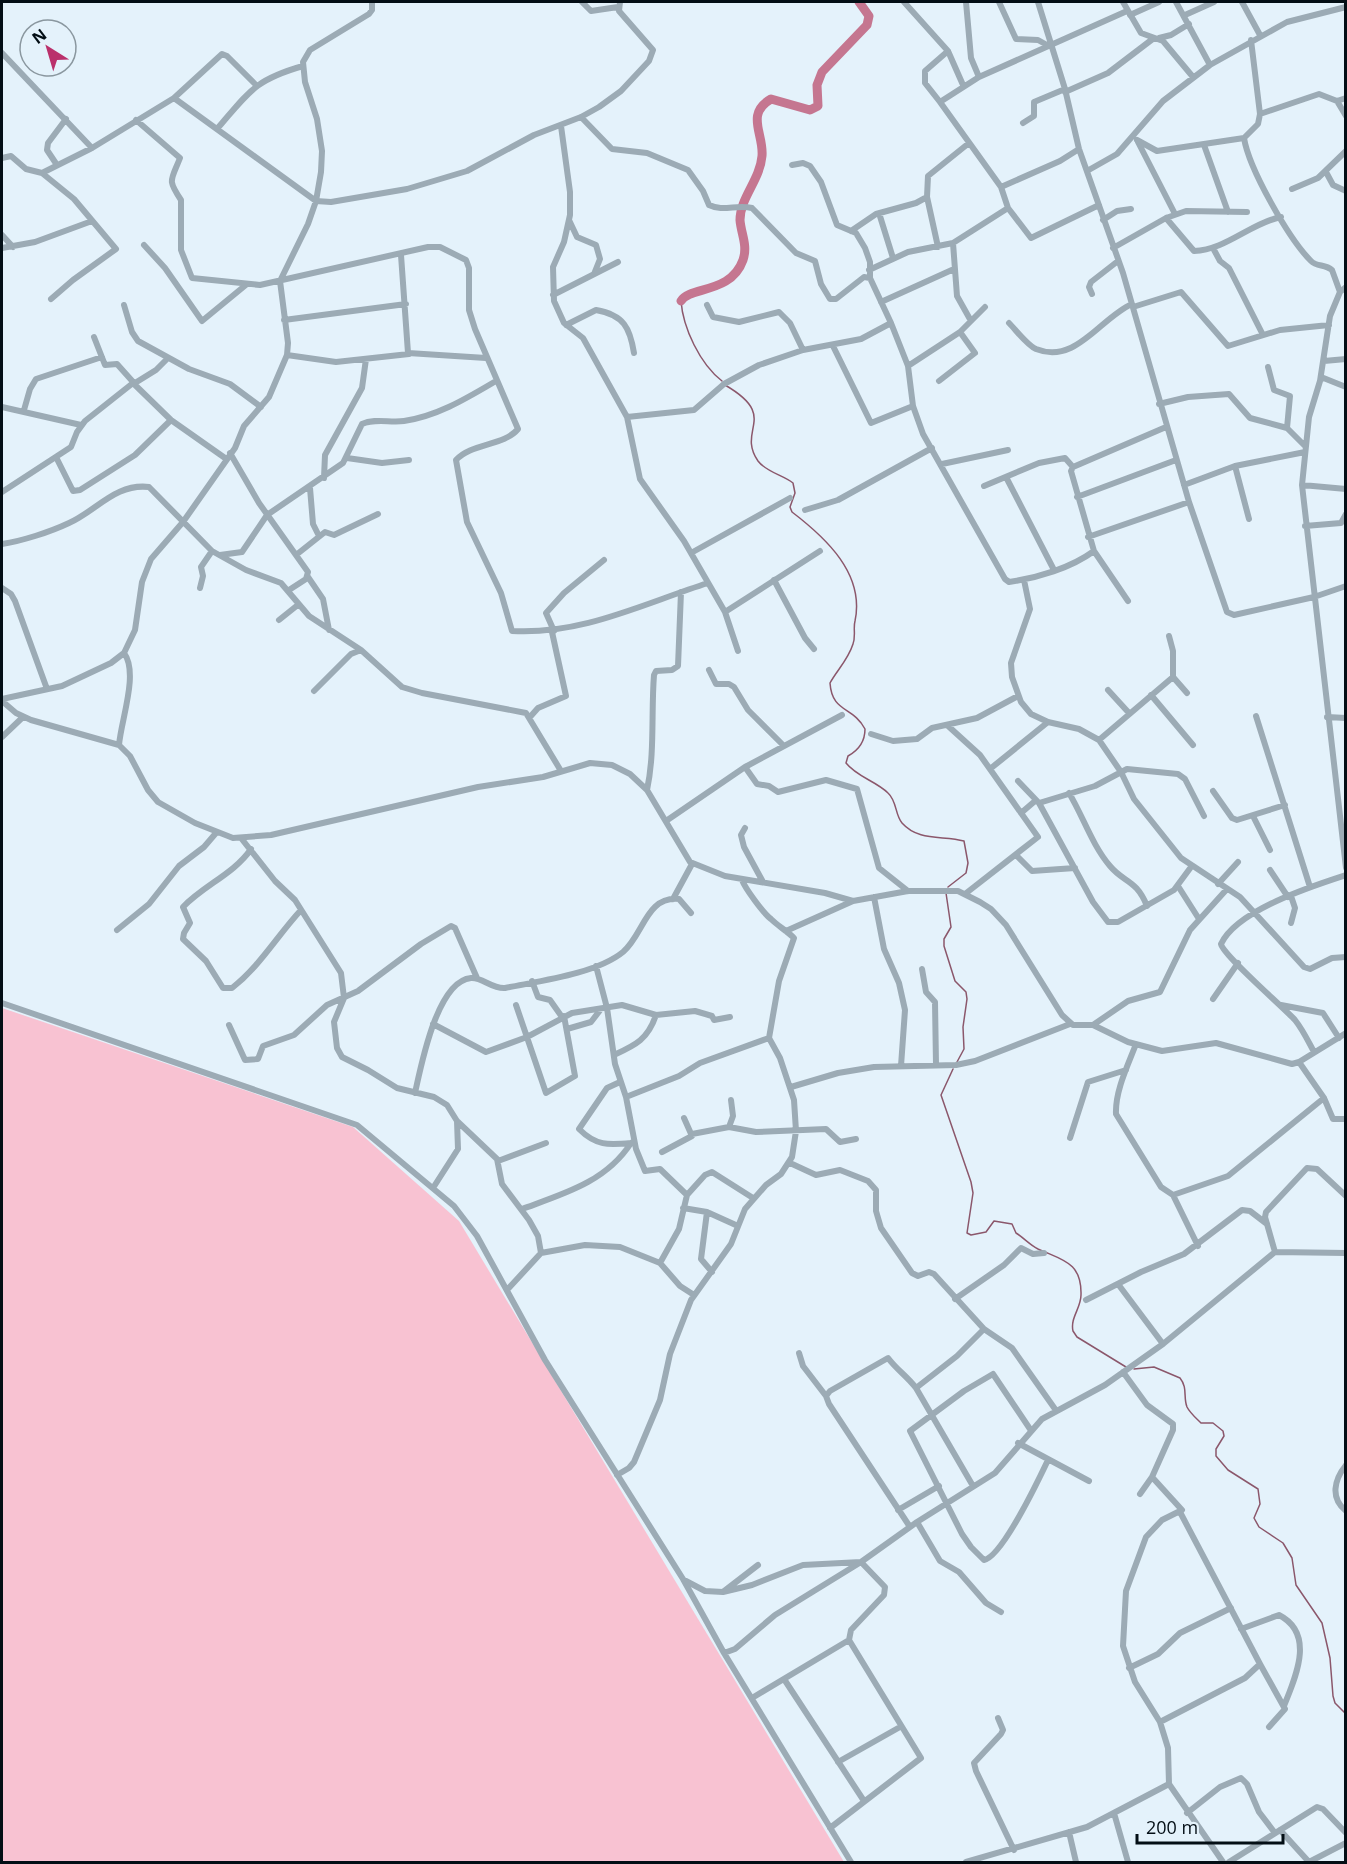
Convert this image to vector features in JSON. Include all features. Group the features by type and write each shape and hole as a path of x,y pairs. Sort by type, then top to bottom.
{"street":[{"path":"2,700 47,690 101,668 124,652 135,630 145,570 160,547 183,522 228,456 244,426 261,407 274,387 288,343 280,281 316,201 322,151 317,119 305,82 303,66 310,50 371,12 372,2"},
{"path":"174,98 316,201 398,191 467,171 534,135 581,117 621,91 649,61 653,52 652,47 619,4 591,11 582,2"},
{"path":"904,2 948,51 963,85"},
{"path":"966,2 971,58 979,77"},
{"path":"999,2 1016,39 1038,40 1049,45"},
{"path":"1040,2 1049,45 1065,91 1079,149 1118,261 1189,502 1227,612 1234,615 1314,597 1346,586"},
{"path":"1123,2 1144,35 1156,38 1167,45 1193,77"},
{"path":"940,102 963,85 1049,45 1159,2"},
{"path":"1176,2 1190,24 1210,65"},
{"path":"1185,15 1214,2"},
{"path":"1242,2 1260,35"},
{"path":"1087,171 1117,154 1136,138 1162,101 1210,65 1251,40 1287,22 1346,8"},
{"path":"1023,123 1034,116 1034,102 1108,73 1156,38 1171,35 1190,24"},
{"path":"1136,138 1157,151 1244,138 1258,124 1260,114 1251,40"},
{"path":"948,51 926,71 926,83 1000,187 1008,208 1023,230 1031,238 1036,238 1099,205"},
{"path":"2,53 92,148"},
{"path":"42,173 92,148 174,98 222,54 227,56 256,84"},
{"path":"217,129 256,84 279,73 303,66"},
{"path":"1260,114 1319,94 1337,101 1346,116"},
{"path":"1337,101 1346,98"},
{"path":"581,117 612,149 647,153 688,170 709,205 722,208 742,205 752,208 796,253 815,261 821,284 830,299 836,299 893,258 953,243 1008,208"},
{"path":"57,165 47,150 48,143 66,119"},
{"path":"136,120 180,158 170,180 173,190 181,200 181,250 191,277 260,285 440,247 466,260 469,268 469,310 486,358 518,429 513,434 457,457 466,522 501,593 510,629 553,632 621,615 708,584"},
{"path":"561,126 570,192 569,220 564,242 553,267 553,295 566,325 583,338 627,417 640,479 691,553 724,612 738,651"},
{"path":"1136,138 1175,214"},
{"path":"1244,138 1251,160 1281,217 1312,262 1332,270 1343,290 1330,316 1321,377 1309,417 1302,485 1346,868"},
{"path":"939,247 927,197 927,183 931,171 969,143"},
{"path":"1204,145 1228,212"},
{"path":"1000,187 1060,161 1079,149"},
{"path":"1292,189 1314,181 1326,172 1339,154 1346,151"},
{"path":"2,158 11,156 26,169 42,173 74,199 116,251 73,280 51,299"},
{"path":"792,165 803,163 816,173 837,225 856,233 865,248 870,262 869,274 908,366 914,406 923,434 1005,579 1009,582 1024,580 1054,570 1094,551"},
{"path":"1326,172 1333,185 1346,191"},
{"path":"850,231 879,213 916,203 927,197"},
{"path":"1103,220 1117,211 1131,209"},
{"path":"1113,248 1175,214 1197,209 1247,212"},
{"path":"879,213 893,258"},
{"path":"1167,218 1194,251 1214,248 1262,222 1281,217"},
{"path":"569,220 577,237 596,245 600,259 594,274"},
{"path":"2,248 52,237 92,221"},
{"path":"2,235 13,247"},
{"path":"953,243 959,304 971,321"},
{"path":"144,245 165,268 202,321 247,284"},
{"path":"1214,248 1220,261 1229,268 1263,335"},
{"path":"401,255 409,354"},
{"path":"1092,294 1089,287 1091,282 1118,261"},
{"path":"553,295 618,262"},
{"path":"881,302 954,269"},
{"path":"1009,323 1035,348 1053,352 1066,351 1132,305 1181,292 1228,346 1263,335 1329,325"},
{"path":"284,320 406,304"},
{"path":"124,305 134,337 189,369 230,384 261,407"},
{"path":"706,305 713,317 732,321 748,320 779,312 786,317 803,350"},
{"path":"908,366 960,332 985,306"},
{"path":"566,325 596,310 615,316 630,331 634,353"},
{"path":"627,417 694,410 724,384 743,372 803,350 861,339 891,323"},
{"path":"939,381 975,353 960,332"},
{"path":"94,337 106,366 117,364 171,420 228,456 308,572 308,577 323,599 329,630"},
{"path":"833,346 871,423 914,406"},
{"path":"286,355 336,362 409,354 486,358"},
{"path":"24,410 30,389 36,379 102,357"},
{"path":"2,492 73,445 81,425 135,383 156,370 168,358"},
{"path":"324,478 325,455 362,388 366,359"},
{"path":"1324,361 1346,359"},
{"path":"1268,367 1273,388 1290,396 1287,428"},
{"path":"1321,377 1346,387"},
{"path":"220,555 242,552 267,515 310,488 347,458 362,424 368,421 397,421 424,417 456,404 496,381"},
{"path":"1159,404 1188,397 1229,394 1250,418 1287,428 1305,449"},
{"path":"2,407 24,410 81,425"},
{"path":"56,457 69,486 73,491 80,489 135,454 171,420"},
{"path":"1128,601 1094,551 1088,537 1071,471 1073,467 1166,427"},
{"path":"805,510 838,500 932,448"},
{"path":"1184,485 1235,466 1305,449"},
{"path":"942,464 1008,450"},
{"path":"984,486 1060,457 1065,458 1073,467"},
{"path":"347,458 382,463 409,460"},
{"path":"1077,497 1176,460"},
{"path":"1235,466 1249,519"},
{"path":"1006,477 1054,570"},
{"path":"1302,485 1346,489"},
{"path":"2,544 16,542 73,522 113,495 133,488 149,487 212,551 246,570 277,580 289,590 309,616 361,650 395,682 411,691 526,713 546,750 561,771"},
{"path":"310,488 314,524 319,536"},
{"path":"691,553 790,498"},
{"path":"1088,537 1189,502"},
{"path":"296,555 327,531 334,535 378,514"},
{"path":"1305,526 1341,523 1346,514"},
{"path":"200,588 203,576 201,567 212,551"},
{"path":"724,612 820,551"},
{"path":"530,717 538,708 566,696 553,632 546,613 564,593 604,560"},
{"path":"289,590 308,577"},
{"path":"774,580 813,649"},
{"path":"1024,580 1030,609 1011,663 1018,696 1031,714 1048,722 1079,729 1100,740 1121,772 1127,788 1174,851 1191,867 1240,897 1271,933 1307,969 1332,958 1346,957"},
{"path":"2,588 11,594 15,601 36,652 47,690"},
{"path":"647,790 651,770 654,675 656,671 672,670 678,666 681,592"},
{"path":"279,620 299,604"},
{"path":"1169,636 1173,651 1173,677 1187,693"},
{"path":"314,691 351,654 361,650"},
{"path":"119,745 130,682 130,662 124,652"},
{"path":"709,670 716,684 729,684 734,687 748,710 784,746"},
{"path":"1100,740 1173,677"},
{"path":"1108,690 1129,713"},
{"path":"1151,695 1193,746"},
{"path":"871,734 893,741 917,739 932,728 977,718 1018,696"},
{"path":"2,700 22,717 119,745 130,756 154,798 216,833 241,838 271,835 478,787 543,777 590,763 612,765 630,774 647,790 692,864 742,880 763,882 853,901"},
{"path":"666,820 745,767 842,715"},
{"path":"1256,716 1310,887"},
{"path":"2,737 22,717"},
{"path":"1327,717 1346,718"},
{"path":"990,770 1048,722"},
{"path":"947,724 972,745 1038,837 965,894"},
{"path":"745,767 757,784 769,786 778,792 826,780 857,789 879,868 908,891"},
{"path":"1021,813 1037,802 1095,786 1132,768 1182,776 1204,816"},
{"path":"1018,780 1037,802 1093,902 1108,922 1115,924 1178,886 1191,867"},
{"path":"1213,791 1232,818 1242,820 1285,805"},
{"path":"1069,793 1103,857 1116,873 1130,880 1147,906"},
{"path":"1252,816 1270,850"},
{"path":"745,828 741,835 744,847 763,882"},
{"path":"117,930 149,904 179,866 204,847 216,833"},
{"path":"241,838 301,909 341,973 344,998 334,1022 337,1048 342,1057 397,1088 434,1097 447,1105 457,1121 498,1161 502,1184 522,1209 538,1236 542,1253"},
{"path":"251,849 240,864 210,884 183,907 190,923 183,934 183,939 206,961 223,988 232,988 271,950 301,909"},
{"path":"1016,855 1032,871 1075,868"},
{"path":"1218,884 1238,862"},
{"path":"673,899 692,864"},
{"path":"1270,870 1290,896 1295,908 1291,923"},
{"path":"1314,1052 1299,1025 1238,963 1226,954 1221,944 1234,927 1256,913 1310,887 1346,875"},
{"path":"617,1475 629,1468 634,1461 660,1400 670,1354 694,1295 731,1244 753,1198 781,1174 790,1162 796,1131 791,1087 769,1038 779,981 794,938 769,918 756,898 747,891 742,880"},
{"path":"1178,886 1199,919"},
{"path":"1093,1025 1128,1001 1160,992 1177,953 1199,919 1227,889"},
{"path":"786,932 853,901 908,891 958,891 991,909 1000,917 1070,1024"},
{"path":"874,897 884,949 899,983 905,1010 901,1066"},
{"path":"415,1093 433,1023 441,1005 459,983 470,978 477,978 500,989 596,966 629,946 655,904 673,899 683,902 691,913"},
{"path":"229,1024 244,1057 250,1061 260,1057 263,1046 294,1035 327,1005 344,998 451,926 455,928 477,978"},
{"path":"1213,999 1238,963"},
{"path":"596,966 620,1082 626,1097 633,1143 645,1171 660,1169 687,1195"},
{"path":"922,969 926,992 935,1002 936,1064"},
{"path":"516,1005 546,1093 575,1076 563,1017 550,1000 538,997 532,981"},
{"path":"2,1003 350,1122 368,1132 433,1188 467,1221 545,1360 683,1579 724,1653 851,1862"},
{"path":"433,1023 472,1047 486,1052 527,1037 563,1017 604,1008 625,1005 656,1015 690,1011 712,1016 714,1020 730,1017"},
{"path":"1281,1005 1323,1012 1339,1038"},
{"path":"567,1029 591,1022 604,1008"},
{"path":"614,1055 643,1041 656,1015"},
{"path":"791,1087 838,1073 975,1061 1070,1024 1093,1025 1136,1044 1171,1051 1216,1043 1255,1052 1284,1064 1299,1062 1346,1033"},
{"path":"626,1097 679,1076 708,1060 769,1038"},
{"path":"1136,1044 1115,1106 1116,1114 1161,1187 1173,1195 1198,1245"},
{"path":"1299,1062 1324,1098 1334,1119 1346,1119"},
{"path":"1070,1138 1088,1082 1126,1070"},
{"path":"620,1082 607,1088 579,1129 590,1140 598,1143 633,1143"},
{"path":"1173,1195 1228,1176 1324,1098"},
{"path":"729,1127 733,1116 731,1100"},
{"path":"684,1118 692,1134"},
{"path":"433,1188 458,1149 457,1121"},
{"path":"662,1152 688,1140 692,1134 729,1127 756,1132 826,1129 840,1142 856,1139"},
{"path":"498,1161 546,1143"},
{"path":"522,1209 559,1196 605,1173 616,1164 633,1143"},
{"path":"790,1162 816,1175 840,1170 868,1181 876,1190 877,1218 896,1254 915,1276 932,1272 984,1329 1012,1348 1055,1409"},
{"path":"1275,1252 1265,1218 1269,1207 1307,1168 1317,1169 1346,1196"},
{"path":"660,1263 676,1236 687,1195 705,1175 712,1172 753,1198"},
{"path":"683,1208 707,1212 738,1226"},
{"path":"1086,1300 1184,1254 1242,1210 1250,1211 1266,1224"},
{"path":"707,1212 701,1259 712,1272"},
{"path":"507,1290 542,1253 585,1245 608,1245 660,1263 680,1286 694,1295"},
{"path":"955,1299 1004,1265 1020,1248 1033,1254 1044,1254"},
{"path":"724,1653 735,1649 775,1615 861,1562 917,1522 1002,1467 1030,1429 1055,1409 1139,1362 1275,1252 1346,1253"},
{"path":"1118,1284 1164,1344"},
{"path":"916,1388 950,1363 984,1329"},
{"path":"799,1353 803,1366 826,1396 853,1443 910,1527"},
{"path":"826,1396 887,1358 916,1388 973,1486"},
{"path":"1124,1372 1147,1405 1174,1427 1152,1477 1140,1494"},
{"path":"1030,1429 993,1374 964,1391 913,1428 910,1434 971,1547 980,1558 987,1560 994,1554 1030,1497 1048,1461"},
{"path":"1018,1443 1089,1481"},
{"path":"1346,1465 1338,1477 1334,1495 1337,1504 1346,1511"},
{"path":"1152,1477 1180,1505 1180,1512 1284,1706"},
{"path":"898,1509 939,1486"},
{"path":"1180,1512 1162,1520 1152,1528 1130,1577 1123,1605 1122,1631 1129,1668 1160,1722 1168,1748 1169,1784 1223,1863"},
{"path":"917,1522 940,1561 959,1572 986,1603 1001,1612"},
{"path":"683,1579 705,1591 723,1592 752,1585 803,1565 861,1562 883,1582 885,1592 851,1630 849,1640 921,1758 830,1828"},
{"path":"723,1592 759,1565"},
{"path":"1129,1668 1158,1653 1180,1633 1231,1608"},
{"path":"1241,1629 1279,1615 1294,1630 1301,1654 1283,1713 1269,1727"},
{"path":"752,1698 849,1640"},
{"path":"1160,1722 1226,1689 1260,1664"},
{"path":"784,1679 864,1802"},
{"path":"998,1718 1003,1730 1001,1734 974,1763 1014,1850"},
{"path":"838,1762 900,1727"},
{"path":"1187,1813 1220,1787 1240,1778 1247,1784 1259,1812 1309,1862 1346,1843"},
{"path":"966,1863 1069,1832 1114,1813 1169,1784"},
{"path":"1228,1863 1320,1807 1346,1833"},
{"path":"1114,1813 1128,1863"},
{"path":"1069,1832 1076,1863"}],"shaded area":[{"path":"2,1008 353,1127 459,1221 844,1862 2,1862"}],"waterway":[{"path":"681,301 686,296 730,279 737,271 743,260 745,249 740,220 741,212 746,196 758,173 762,156 757,118 759,111 771,99 810,110 818,106 817,85 822,72 867,25 869,16 859,2"},
{"path":"681,301 685,322 694,345 707,365 722,381"},
{"path":"725,385 741,396 754,415 751,440 758,461 765,468 793,483 795,493 790,507 792,512 830,546 840,559 854,588 857,604 854,641 830,683 835,700 855,716 865,729 861,745 848,756 846,763 888,793 900,820 909,829 932,837 964,841 968,863 966,873 948,887"},
{"path":"946,893 951,927 944,939 944,946 955,981 966,992 967,999 963,1027 964,1049 957,1062"},
{"path":"953,1069 941,1095 971,1182 973,1193 967,1233 971,1235 986,1232 994,1221 1012,1224 1016,1233 1032,1246 1069,1264 1078,1275 1081,1295 1072,1326 1073,1331 1077,1337 1126,1367"},
{"path":"1134,1369 1154,1367 1180,1378 1190,1411 1201,1423 1213,1423 1223,1431 1224,1436 1216,1449 1216,1456 1228,1470 1258,1489 1260,1504 1254,1518 1259,1527 1283,1543 1292,1558 1296,1585 1322,1623 1330,1658 1333,1696 1335,1703 1346,1714"}]}
